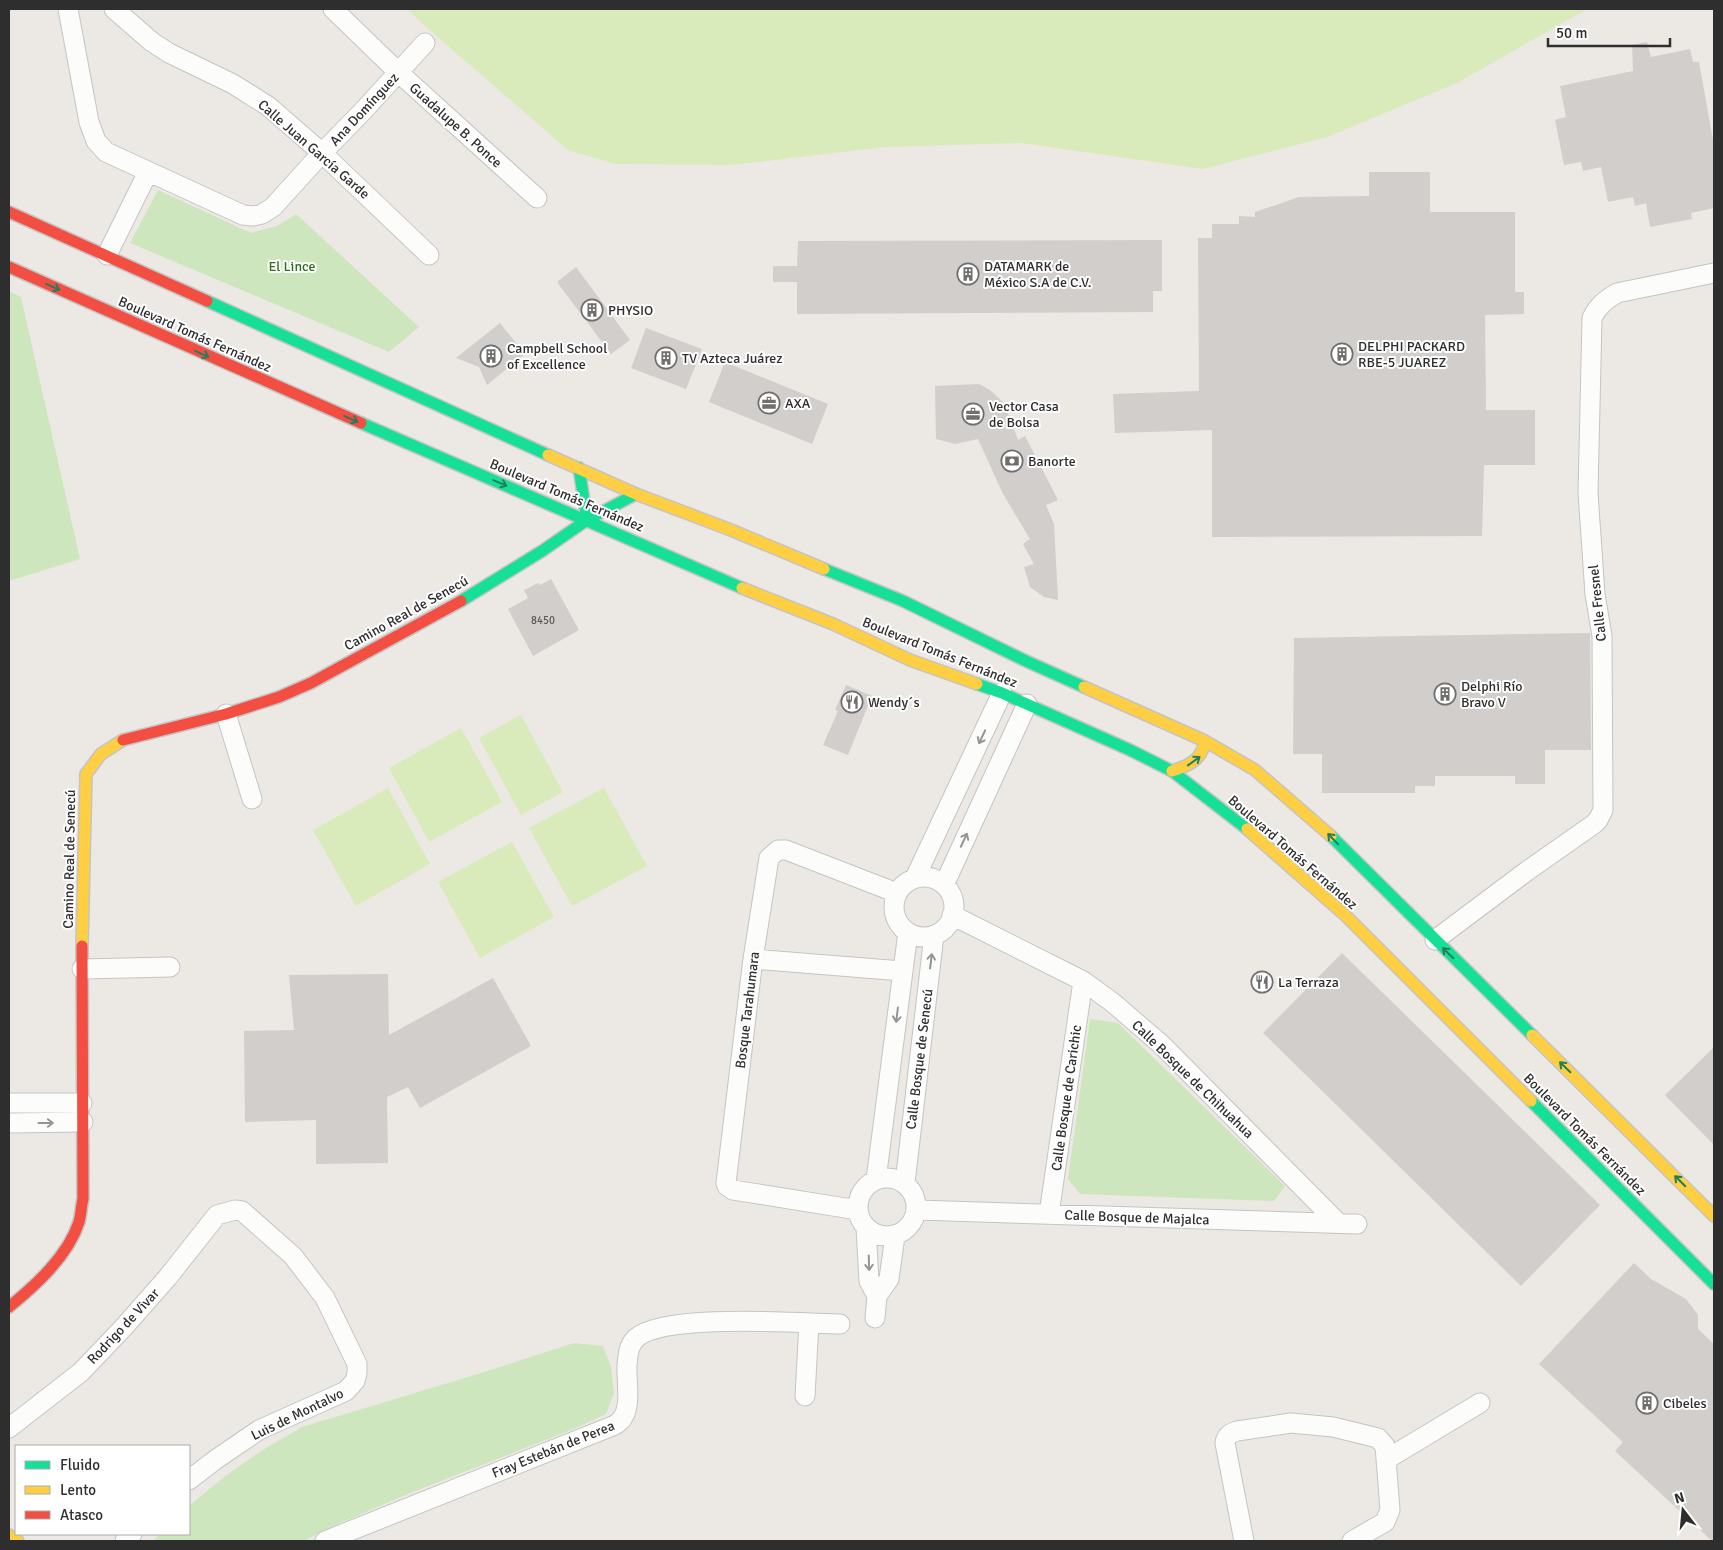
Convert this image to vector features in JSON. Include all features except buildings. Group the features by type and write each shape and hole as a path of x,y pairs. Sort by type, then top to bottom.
{"main road":[{"name":"Boulevard Tomás Fernández","path":"9,212 636,494 731,530 903,601 1026,661 1205,741 1255,770 1322,828 1714,1216"},
{"name":"Boulevard Tomás Fernández","path":"9,267 363,424 587,520 705,574 832,624 910,660 1002,693 1130,750 1172,771 1258,837 1345,915 1714,1284"},
{"path":"579,468 587,520"},
{"name":"Camino Real de Senecú","path":"9,1307 24,1296 67,1245 78,1223 83,1199 82,969 86,774 93,762 110,746 122,740 226,714 278,697 311,683 452,606 566,536 587,520 636,494"},
{"path":"1172,771 1183,768 1199,758 1203,754 1205,741"},
{"path":"9,1536 18,1541"}],"street":[{"name":"Ana Domínguez","path":"68,9 88,122 96,141 106,152 243,215 253,216 262,214 273,207 425,43"},
{"name":"Calle Juan García Garde","path":"114,9 152,42 169,53 233,84 257,98 322,153 429,254"},
{"name":"Guadalupe B. Ponce","path":"333,9 398,72 537,198"},
{"path":"107,255 148,172"},
{"name":"Calle Fresnel","path":"1435,940 1594,824 1601,816 1603,810 1602,636 1595,594 1588,493 1592,318 1597,308 1605,300 1616,294 1714,273"},
{"path":"915,878 1002,693"},
{"path":"944,885 1027,704"},
{"path":"226,714 252,799"},
{"name":"Bosque Tarahumara","path":"858,1210 733,1190 726,1186 753,958 769,858 778,850 786,850 897,893"},
{"path":"926,877 935,879 944,885 950,893 954,905 948,924 934,935 923,936 908,932 900,925 894,911 894,901 903,885 915,878 926,877"},
{"name":"Calle Bosque de Chihuahua","path":"952,915 1083,981 1112,1002 1162,1045 1337,1222"},
{"name":"Calle Bosque de Senecú","path":"876,1180 908,932"},
{"name":"Calle Bosque de Senecú","path":"905,1183 934,935"},
{"path":"753,958 902,971"},
{"path":"82,969 170,967"},
{"name":"Calle Bosque de Carichic","path":"1049,1214 1083,981"},
{"path":"9,1103 82,1103"},
{"path":"9,1123 83,1122"},
{"path":"897,1179 905,1183 912,1191 916,1200 917,1210 912,1224 905,1231 895,1236 885,1237 875,1234 866,1228 860,1220 858,1210 861,1193 876,1180 897,1179"},
{"name":"Luis de Montalvo","path":"190,1479 260,1430 346,1391 355,1381 357,1373 355,1358 325,1298 293,1256 242,1212 234,1210 225,1212"},
{"name":"Calle Bosque de Majalca","path":"917,1210 1357,1224"},
{"name":"Rodrigo de Vivar","path":"9,1428 81,1372 168,1277 210,1223 218,1215 225,1212"},
{"path":"866,1228 869,1281 877,1296"},
{"path":"874,1318 877,1296 889,1279 895,1236"},
{"name":"Fray Estebán de Perea","path":"325,1541 610,1428 620,1421 624,1414 627,1404 629,1348 635,1339 643,1333 667,1326 701,1321 840,1324"},
{"path":"805,1396 809,1323"},
{"path":"1387,1459 1480,1403"},
{"path":"1244,1541 1225,1443 1228,1435 1232,1432 1292,1423 1333,1427 1378,1438 1385,1446 1391,1505 1388,1517 1385,1522 1352,1541"}],"green space":[{"path":"407,9 1587,9 1457,83 1327,137 1203,169 1022,143 885,147 731,165 615,164 568,150"},
{"name":"El Lince","path":"158,190 251,233 277,226 296,214 419,327 389,352 130,243"},
{"path":"9,291 21,297 80,559 9,581"},
{"path":"521,715 563,792 521,815 479,738"},
{"path":"461,728 502,802 429,842 389,768"},
{"path":"388,788 430,864 356,906 313,830"},
{"path":"604,788 647,866 572,906 529,828"},
{"path":"512,842 554,917 480,958 438,882"},
{"path":"1090,1019 1118,1023 1285,1186 1274,1201 1080,1194 1068,1179"},
{"path":"574,1343 603,1346 611,1367 614,1393 606,1414 576,1428 408,1494 331,1527 304,1541 153,1541 159,1535 190,1535 190,1505 224,1477 261,1451 302,1427"}],"traffic: fast":[{"path":"207,301 548,455"},
{"path":"361,423 742,588"},
{"path":"579,468 587,520"},
{"path":"461,601 542,551 587,520 636,494"},
{"path":"824,569 903,601 1084,687"},
{"path":"977,684 1002,693 1130,750 1172,771 1247,829"},
{"path":"1331,836 1532,1035"},
{"path":"1531,1101 1714,1284"}],"traffic: slow":[{"path":"548,455 636,494 731,530 824,569"},
{"path":"742,588 833,624 910,660 977,684"},
{"path":"1084,687 1205,741 1255,770 1331,836"},
{"path":"82,946 86,774 101,754 123,740"},
{"path":"1172,771 1183,767 1197,758 1205,741"},
{"path":"1247,829 1345,915 1531,1101"},
{"path":"1532,1035 1714,1216"},
{"path":"9,1535 18,1541"}],"traffic: jam":[{"path":"9,212 207,301"},
{"path":"9,267 361,423"},
{"path":"123,740 226,714 279,697 311,683 461,601"},
{"path":"9,1307 30,1289 59,1258 74,1235 80,1219 83,1199 82,946"}],"place":[{"name":"DATAMARK de México S.A de C.V.","path":"968,274"},
{"name":"PHYSIO","path":"592,310"},
{"name":"DELPHI PACKARD RBE-5 JUAREZ","path":"1342,354"},
{"name":"Campbell School of Excellence","path":"491,356"},
{"name":"TV Azteca Juárez","path":"666,358"},
{"name":"AXA","path":"769,403"},
{"name":"Vector Casa de Bolsa","path":"973,414"},
{"name":"Banorte","path":"1012,461"},
{"name":"Delphi Río Bravo V","path":"1445,694"},
{"name":"Wendy´s","path":"852,702"},
{"name":"La Terraza","path":"1262,982"},
{"name":"Cibeles","path":"1647,1403"}]}
